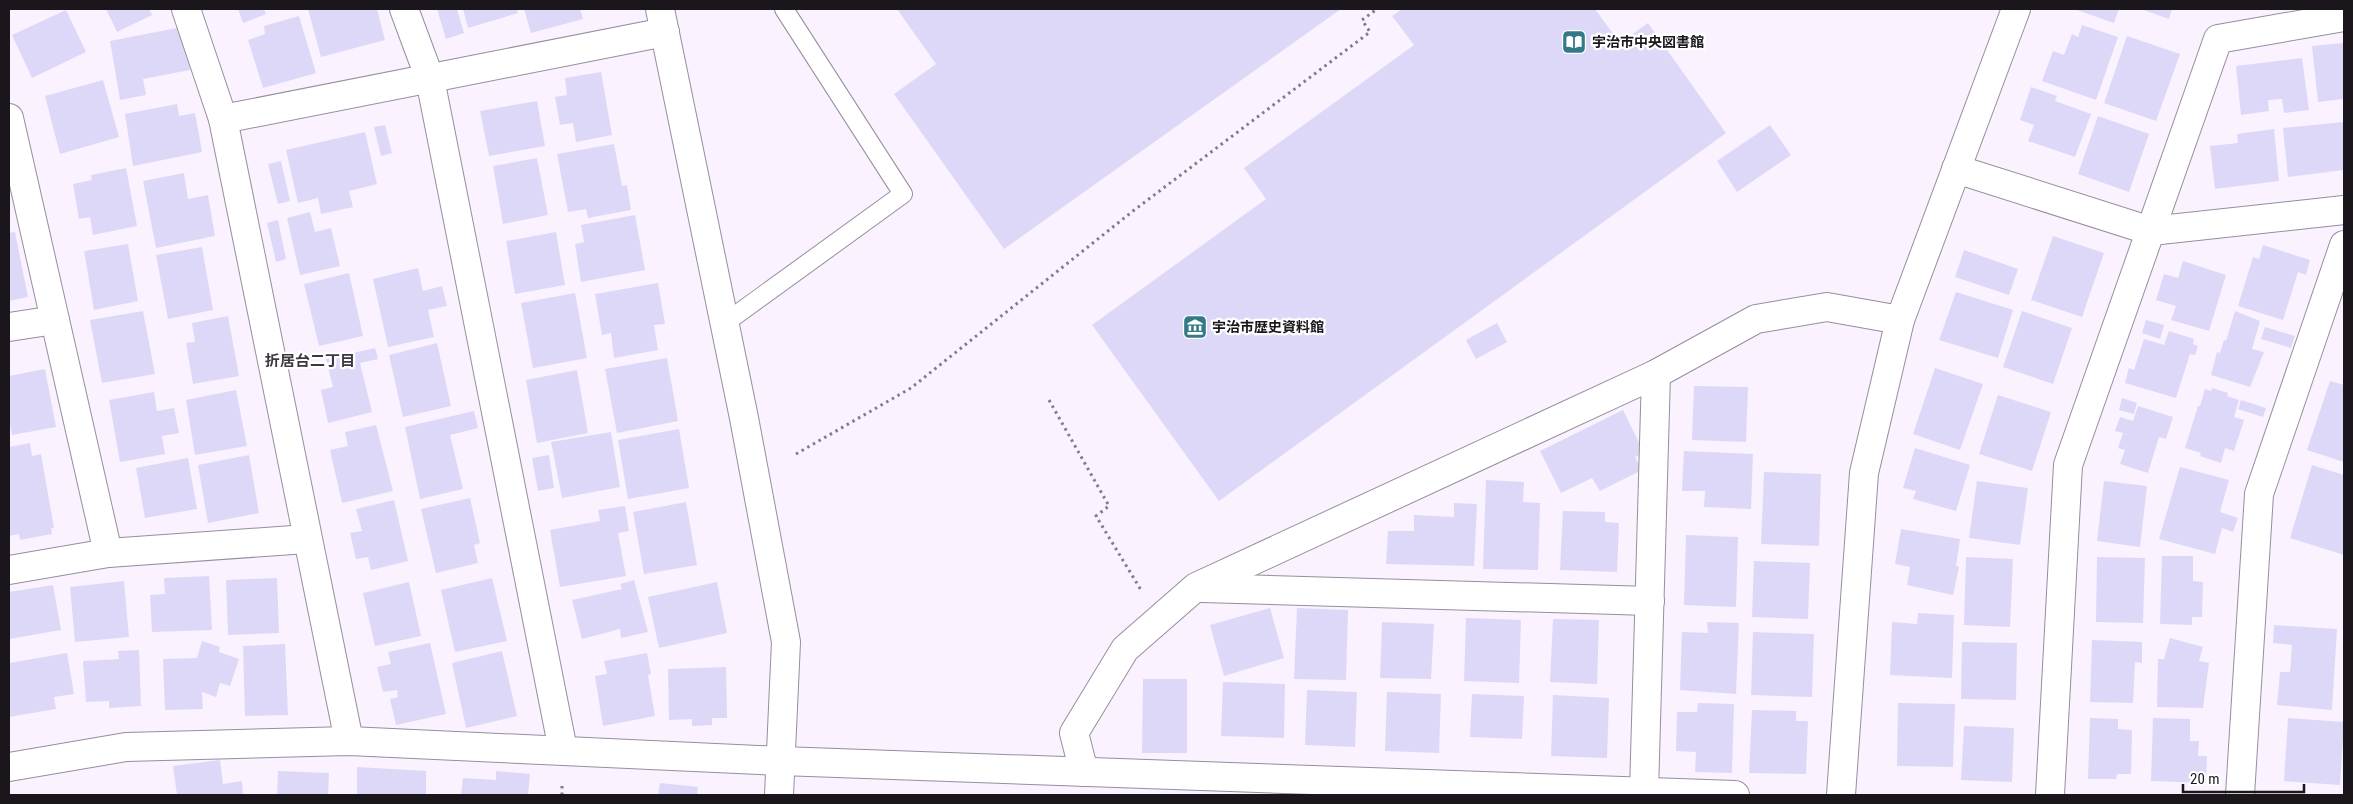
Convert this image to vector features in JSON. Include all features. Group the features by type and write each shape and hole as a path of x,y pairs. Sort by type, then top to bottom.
{"street":[{"path":"186,9 223,119 349,741"},
{"path":"404,9 430,79 563,750"},
{"path":"1841,795 1864,474 1900,320 2016,9"},
{"path":"2050,795 2068,465 2218,39 2344,17"},
{"path":"223,119 430,79 662,20 724,323 786,642 779,795"},
{"path":"9,118 108,553"},
{"path":"1956,169 2151,231 2344,210"},
{"path":"2240,795 2260,494 2344,245"},
{"path":"1084,772 1074,733 1125,649 1196,587 1656,374 1756,319 1827,308 1900,320"},
{"path":"9,327 55,320"},
{"path":"1644,792 1656,374"},
{"path":"9,570 108,553 307,539"},
{"path":"1196,587 1650,602"},
{"path":"9,767 126,747 349,741 781,761 1734,795"}],"lane":[{"path":"724,323 903,194 784,9"}],"path":[{"path":"796,454 911,388 1133,211 1370,32 1362,20 1377,9"},
{"path":"1049,400 1109,506 1096,516 1143,593"}],"building":[{"path":"106,9 149,9 152,15 117,32"},
{"path":"238,9 264,9 266,14 243,23"},
{"path":"308,9 377,9 385,40 321,57"},
{"path":"437,9 457,9 464,33 446,39"},
{"path":"463,9 516,9 518,13 468,28"},
{"path":"524,9 580,9 583,19 531,33"},
{"path":"897,9 1341,9 1004,249 894,94 936,64"},
{"path":"1402,9 1595,9 1620,43 1648,23 1726,133 1219,501 1092,325 1266,199 1244,168 1414,45 1392,16"},
{"path":"2074,9 2119,9 2114,23"},
{"path":"2141,9 2172,9 2169,19"},
{"path":"66,10 86,52 32,78 12,35"},
{"path":"299,16 316,73 263,88 248,40 265,34 264,26"},
{"path":"2082,25 2118,37 2096,100 2042,81 2053,51 2064,55 2072,34 2078,37"},
{"path":"182,27 190,70 143,79 146,95 120,100 110,41"},
{"path":"2127,36 2180,54 2156,121 2104,103"},
{"path":"2344,43 2344,99 2318,102 2312,46"},
{"path":"2302,58 2309,110 2284,113 2282,99 2268,100 2269,111 2241,115 2236,66"},
{"path":"601,72 612,135 576,142 573,123 560,125 555,97 567,95 565,78"},
{"path":"103,80 119,137 60,154 45,96"},
{"path":"2031,87 2057,96 2055,101 2091,114 2075,157 2028,141 2034,125 2020,120"},
{"path":"537,101 545,146 489,156 480,111"},
{"path":"177,104 179,116 195,113 202,152 133,166 125,114"},
{"path":"2098,116 2149,134 2129,192 2078,174"},
{"path":"2344,122 2344,170 2288,177 2283,128"},
{"path":"385,125 392,153 381,156 374,127"},
{"path":"1770,125 1791,155 1737,192 1717,161"},
{"path":"2274,129 2279,181 2215,189 2210,146 2238,143 2237,134"},
{"path":"365,132 377,184 349,191 353,207 321,214 318,198 298,203 286,150"},
{"path":"614,144 622,186 627,185 631,210 588,218 586,209 568,212 557,154"},
{"path":"537,158 548,215 503,224 493,166"},
{"path":"281,161 290,201 278,204 268,164"},
{"path":"126,168 137,226 93,235 90,217 79,219 73,184 92,180 91,175"},
{"path":"184,173 188,199 208,195 215,236 156,248 143,181"},
{"path":"310,212 315,232 331,228 340,266 300,275 287,218"},
{"path":"635,215 645,270 581,282 575,244 584,242 581,225"},
{"path":"278,220 286,259 276,262 267,223"},
{"path":"15,232 28,297 9,301 9,233"},
{"path":"556,232 565,285 515,294 506,241"},
{"path":"2053,236 2104,253 2082,317 2031,300"},
{"path":"128,244 138,301 94,310 84,251"},
{"path":"2263,245 2310,260 2306,275 2298,272 2283,320 2238,306 2253,257 2259,259"},
{"path":"202,247 213,310 168,319 156,255"},
{"path":"1964,250 2018,269 2009,295 1955,277"},
{"path":"2183,261 2226,275 2209,331 2171,320 2176,306 2156,300 2164,274 2178,278"},
{"path":"418,268 423,291 442,286 447,306 428,310 434,337 388,347 373,279"},
{"path":"349,273 363,336 319,346 304,284"},
{"path":"658,283 665,324 654,325 658,350 614,358 611,333 602,335 595,294"},
{"path":"1956,292 2013,310 1998,358 1939,340"},
{"path":"575,293 587,358 533,368 521,303"},
{"path":"143,311 155,374 102,383 90,320"},
{"path":"2022,311 2072,328 2053,384 2003,367"},
{"path":"2235,311 2260,321 2252,349 2264,352 2250,387 2211,375 2217,352 2220,353 2224,340 2226,341"},
{"path":"228,316 239,376 193,384 186,343 195,342 192,323"},
{"path":"2146,320 2164,325 2160,339 2142,333"},
{"path":"1497,323 1507,342 1476,359 1466,340"},
{"path":"2265,327 2295,336 2291,348 2261,339"},
{"path":"2169,331 2194,339 2193,344 2198,346 2195,355 2190,354 2176,398 2125,383 2129,368 2134,370 2144,339 2164,345"},
{"path":"437,343 451,406 403,417 389,355"},
{"path":"375,348 378,359 360,363 372,412 328,423 321,390 333,387 326,359"},
{"path":"667,358 678,421 617,433 605,369"},
{"path":"1935,368 1983,384 1960,450 1913,434"},
{"path":"45,369 56,427 12,435 9,418 9,376"},
{"path":"577,370 588,433 537,443 526,380"},
{"path":"2330,381 2344,385 2344,462 2307,450"},
{"path":"1694,386 1748,387 1746,442 1692,440"},
{"path":"2212,388 2228,393 2227,396 2239,400 2234,417 2244,420 2234,451 2225,448 2221,463 2200,456 2201,453 2185,448 2205,389 2211,391"},
{"path":"236,390 247,446 195,455 186,400"},
{"path":"154,392 157,411 174,408 179,433 162,436 165,454 120,462 109,400"},
{"path":"1998,395 2051,412 2032,471 1979,454"},
{"path":"2122,398 2137,403 2134,414 2119,410"},
{"path":"2241,400 2266,408 2263,417 2238,409"},
{"path":"2138,406 2173,417 2166,439 2159,437 2148,473 2120,464 2125,450 2118,448 2123,433 2115,431 2120,417 2133,421"},
{"path":"1623,410 1644,453 1635,457 1642,470 1600,491 1592,478 1561,493 1540,451"},
{"path":"474,411 478,428 450,435 463,489 420,499 405,427"},
{"path":"376,425 393,491 342,503 330,450 348,446 345,432"},
{"path":"679,429 689,488 628,499 618,440"},
{"path":"611,432 620,487 562,498 551,442"},
{"path":"30,443 32,456 41,454 54,528 51,528 52,534 20,540 19,534 9,536 9,447"},
{"path":"1915,448 1970,465 1956,511 1913,499 1916,491 1903,488"},
{"path":"1684,451 1753,454 1751,509 1704,507 1705,491 1682,491"},
{"path":"249,455 259,513 208,523 198,465"},
{"path":"549,455 554,488 538,491 532,458"},
{"path":"188,458 197,509 145,518 136,468"},
{"path":"2312,465 2344,475 2344,555 2290,538"},
{"path":"2180,467 2229,480 2220,512 2238,518 2233,532 2222,528 2215,554 2159,539"},
{"path":"1764,472 1821,474 1819,546 1761,544"},
{"path":"1486,480 1524,482 1523,502 1540,503 1538,570 1483,569"},
{"path":"1977,481 2028,488 2020,545 1969,538"},
{"path":"2104,481 2147,486 2140,547 2097,541"},
{"path":"470,498 480,543 474,545 478,563 436,573 421,509"},
{"path":"394,500 408,561 371,570 368,557 356,559 350,533 362,531 356,509"},
{"path":"686,502 697,565 644,574 633,512"},
{"path":"1454,503 1477,504 1474,566 1386,564 1388,531 1414,531 1414,515 1454,517"},
{"path":"625,506 629,531 618,533 626,576 560,587 550,530 600,521 598,510"},
{"path":"1563,511 1605,512 1605,522 1619,523 1617,572 1560,570"},
{"path":"1901,529 1960,539 1956,566 1959,567 1953,595 1907,585 1910,567 1895,564"},
{"path":"1686,535 1738,537 1736,607 1684,605"},
{"path":"2162,556 2193,556 2193,581 2203,582 2202,617 2192,617 2192,625 2160,624"},
{"path":"1966,557 2013,559 2010,627 1964,625"},
{"path":"2097,557 2145,558 2143,623 2096,622"},
{"path":"1754,561 1810,563 1808,619 1752,617"},
{"path":"209,576 212,630 152,632 150,595 165,594 164,578"},
{"path":"277,578 279,633 228,635 226,580"},
{"path":"492,578 507,641 455,652 441,590"},
{"path":"634,580 648,632 621,638 620,629 582,639 572,600 622,589 620,584"},
{"path":"124,581 129,637 75,642 70,587"},
{"path":"409,582 421,636 375,646 363,593"},
{"path":"717,582 727,633 659,648 648,597"},
{"path":"53,585 61,630 9,639 9,592"},
{"path":"1270,608 1284,658 1224,676 1210,625"},
{"path":"1297,608 1348,610 1346,680 1294,679"},
{"path":"1918,613 1954,615 1952,678 1890,675 1892,622 1917,624"},
{"path":"1466,618 1521,620 1519,683 1464,681"},
{"path":"1553,619 1599,620 1597,684 1550,682"},
{"path":"1382,622 1434,624 1431,679 1380,678"},
{"path":"1707,622 1739,623 1736,694 1680,690 1682,632 1708,633"},
{"path":"2274,625 2337,629 2332,710 2277,705 2280,672 2290,672 2292,645 2273,643"},
{"path":"1753,632 1814,634 1812,697 1751,695"},
{"path":"2170,638 2203,647 2199,661 2209,663 2203,708 2157,707 2158,659 2164,659"},
{"path":"2092,640 2142,642 2142,663 2135,662 2133,703 2090,702"},
{"path":"202,641 220,647 219,652 239,659 230,686 220,683 216,697 202,692 203,709 165,710 163,659 197,658"},
{"path":"1962,642 2017,643 2016,700 1961,699"},
{"path":"430,643 446,714 396,725 390,699 398,697 397,690 383,692 377,667 391,664 388,652"},
{"path":"285,644 288,715 245,716 243,646"},
{"path":"139,650 141,706 109,708 109,701 86,702 83,661 119,659 118,651"},
{"path":"502,651 517,716 466,728 452,663"},
{"path":"67,653 74,694 54,697 56,709 9,717 9,663"},
{"path":"647,653 651,674 648,675 655,716 603,726 595,676 607,674 604,661"},
{"path":"726,667 727,718 712,718 712,725 692,726 692,719 669,720 668,669"},
{"path":"1143,679 1187,679 1187,753 1142,753"},
{"path":"1223,682 1285,684 1284,738 1221,736"},
{"path":"1307,690 1357,692 1355,747 1305,745"},
{"path":"1387,692 1441,694 1439,753 1385,751"},
{"path":"1472,694 1524,696 1522,739 1470,737"},
{"path":"1553,695 1609,698 1607,758 1551,756"},
{"path":"1698,703 1734,704 1732,773 1695,772 1696,752 1676,751 1677,712 1697,712"},
{"path":"1898,703 1955,704 1953,767 1897,766"},
{"path":"1752,710 1796,711 1796,721 1808,721 1806,774 1749,773"},
{"path":"2090,718 2118,719 2118,729 2132,730 2131,774 2117,774 2116,779 2088,779"},
{"path":"2153,718 2190,719 2190,741 2199,741 2198,756 2207,756 2206,783 2151,781"},
{"path":"2288,718 2344,722 2340,785 2284,781"},
{"path":"1964,726 2014,728 2012,782 1961,780"},
{"path":"220,760 223,784 242,781 243,795 177,795 173,766"},
{"path":"357,767 426,771 426,795 357,795"},
{"path":"278,771 329,773 328,795 277,795"},
{"path":"496,771 530,774 528,795 461,795 463,778 496,780"},
{"path":"660,783 698,787 697,795 658,795"}],"place":[{"name":"宇治市中央図書館","path":"1574,42"},
{"name":"宇治市歴史資料館","path":"1195,327"}],"district":[{"name":"折居台二丁目","path":"310,361"}]}
